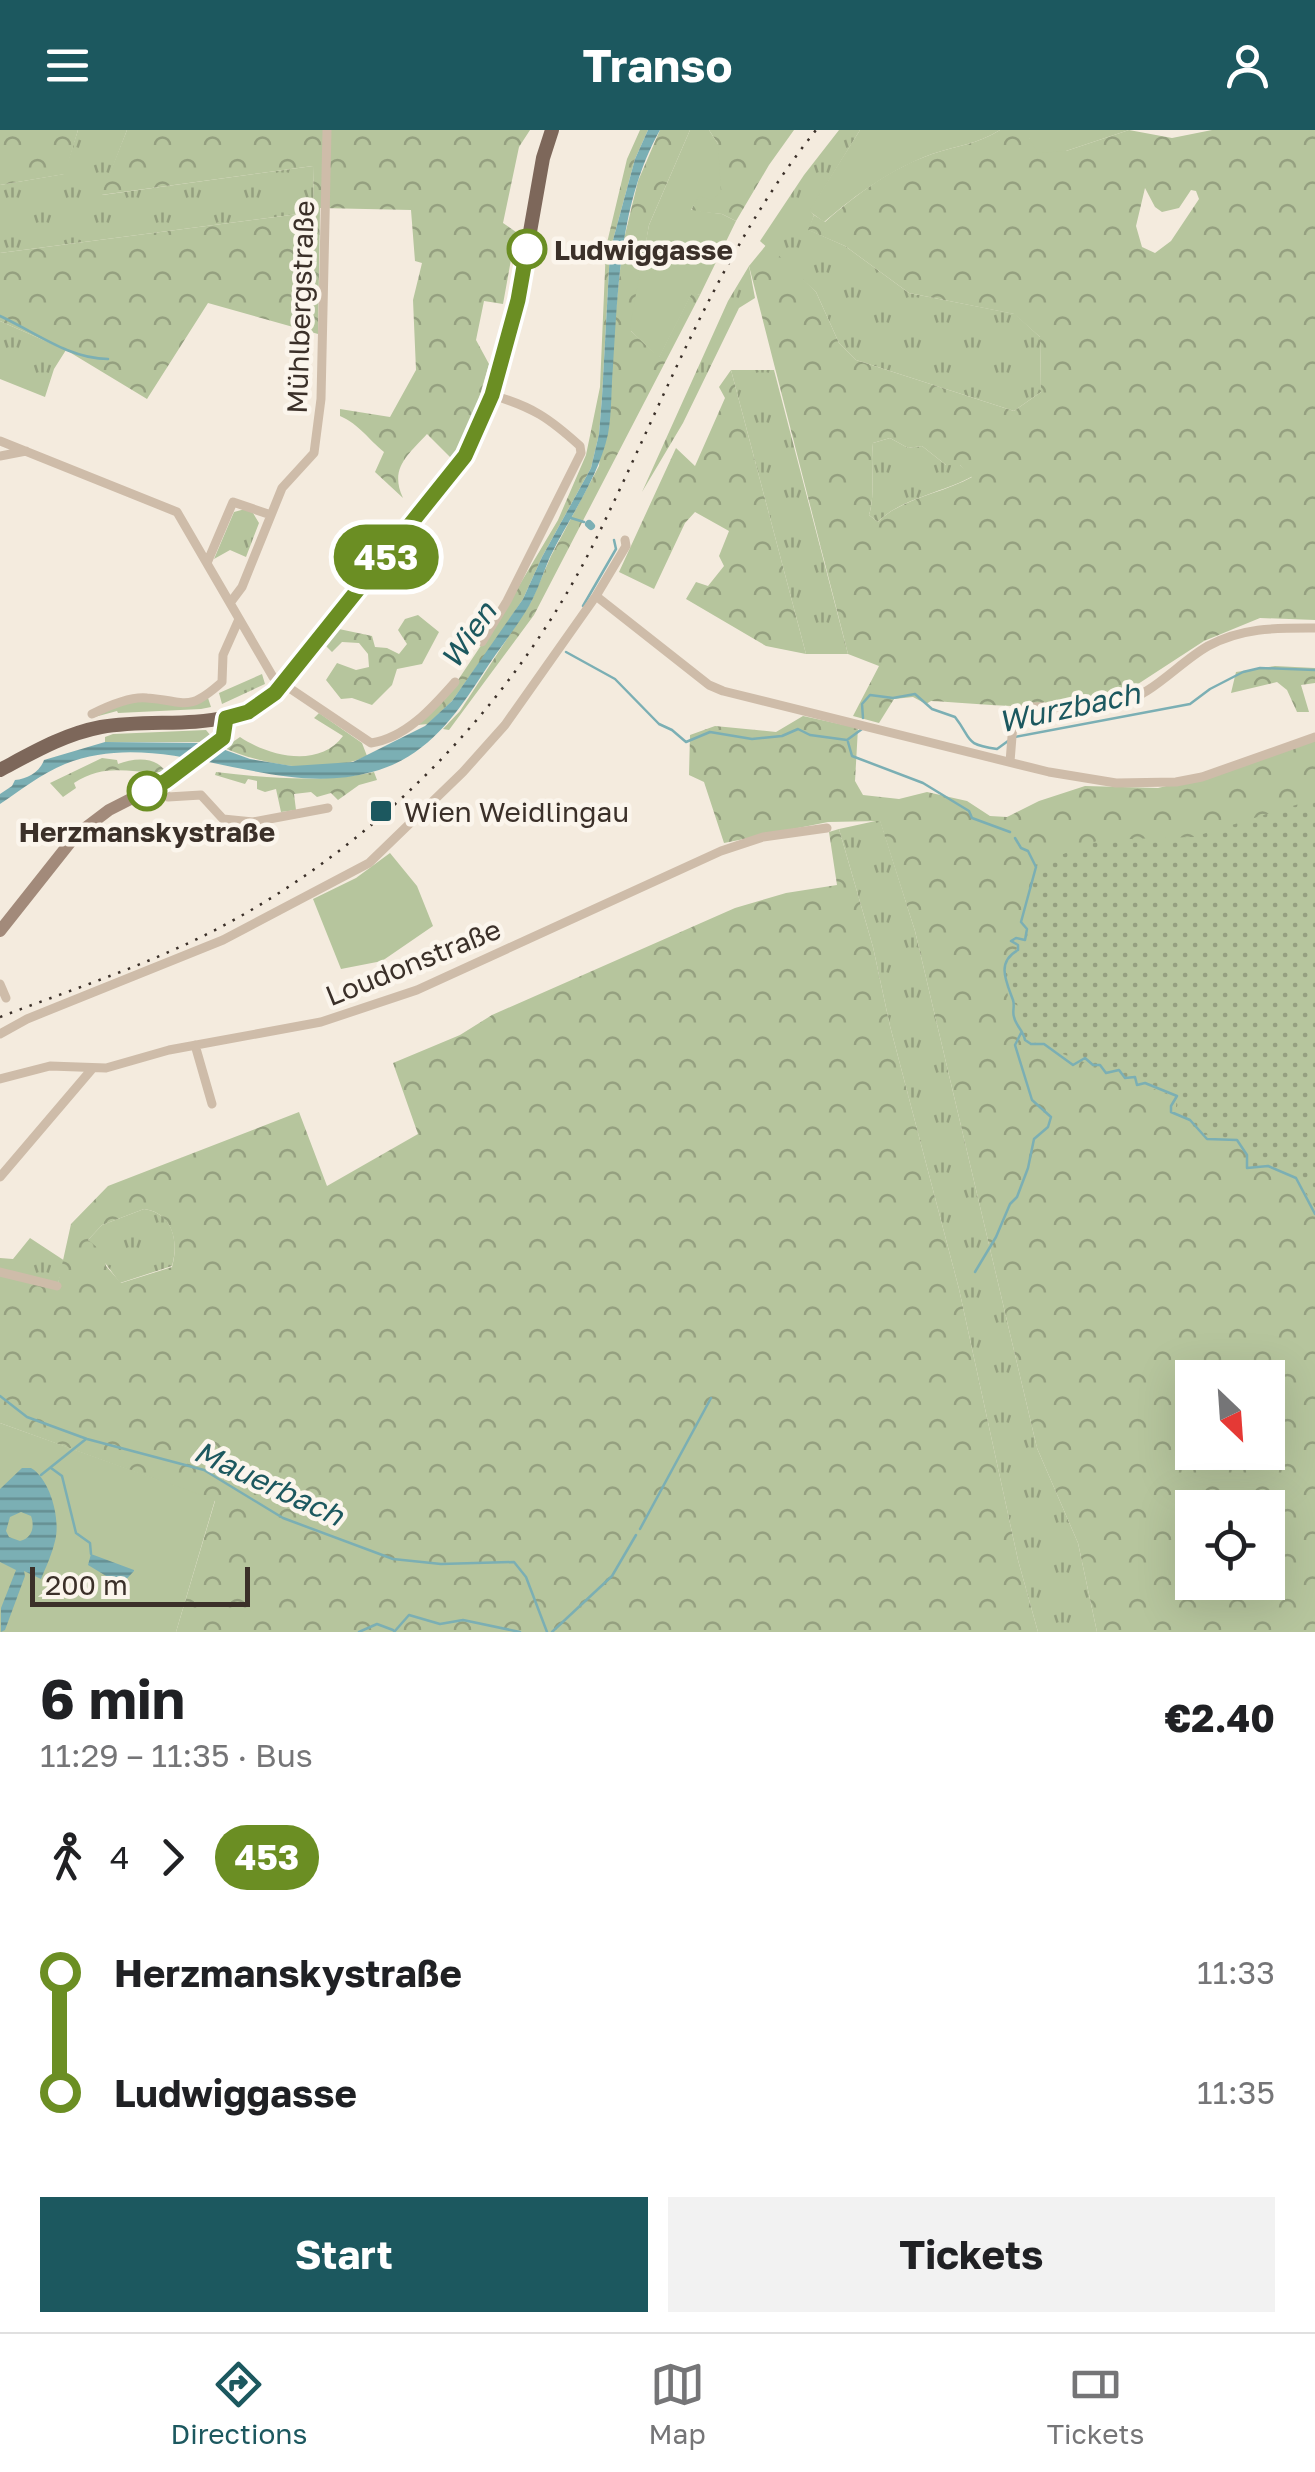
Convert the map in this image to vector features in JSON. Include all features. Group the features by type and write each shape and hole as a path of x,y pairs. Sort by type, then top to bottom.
{"main road":[{"path":"0,770 60,739 99,728 226,718 253,709 282,685 446,482 477,434 518,300 542,158 552,130"},
{"path":"0,931 76,835 110,810 160,786 220,740 226,734 226,718"}],"street":[{"name":"Mühlbergstraße","path":"230,603 242,587 282,488 308,461 317,440 322,398 327,130"},
{"path":"482,642 582,453 580,446 546,415 528,405 492,395"},
{"path":"0,441 177,512 270,674 371,743 392,737 435,704 454,682"},
{"path":"0,456 26,451"},
{"path":"207,563 233,502 270,515"},
{"path":"0,1034 27,1019 223,940 351,874 386,848 505,725 596,596 626,546 625,540"},
{"path":"596,596 723,691 1011,757 1098,781 1176,782 1236,767 1315,737"},
{"path":"92,714 144,698 195,702 222,682 224,650 239,619"},
{"path":"1011,757 1018,711 1029,707 1115,704 1138,696 1206,647 1235,633 1260,628 1315,628"},
{"path":"160,786 168,796 201,795 222,820 254,822 328,808"},
{"name":"Loudonstraße","path":"0,1080 50,1066 92,1069 321,1022 417,990 721,851 763,838 827,828"},
{"path":"0,984 6,998"},
{"path":"195,1045 212,1104"},
{"path":"0,1177 92,1069"},
{"path":"0,1272 57,1286"}],"green space":[{"path":"0,130 78,130 65,174 0,185"},
{"path":"78,130 127,130 102,195 313,166 314,212 0,253 0,185 64,174"},
{"path":"127,130 530,130 519,147 503,223 516,232 503,304 484,301 476,340 489,364 470,429 451,458 427,434 399,470 403,498 375,472 384,452 340,416 340,409 390,417 416,370 413,300 422,263 415,261 411,210 320,208 318,334 208,303 147,399 66,350 0,321 0,253 314,212 313,166 101,195"},
{"path":"640,130 648,130 635,159 610,251 599,434 591,468 523,599 499,635 452,701 428,724 417,725 446,698 504,611 558,520 586,455 600,387 606,247 627,159"},
{"path":"660,130 690,130 649,225 631,331 659,357 692,292 700,295 534,615 449,730 443,729 460,711 531,602 599,466 623,243 638,181"},
{"path":"690,130 709,130 718,144 721,192 712,200 699,196 691,210 722,214 736,221 700,295 692,293 659,358 630,326 649,225"},
{"path":"709,130 794,130 736,221 722,214 691,211 718,144"},
{"path":"839,130 860,130 810,211 814,215 809,230 845,246 909,293 1015,314 1040,337 1041,392 1014,411 856,360 839,343 816,292 760,241"},
{"path":"860,130 1000,130 902,167 824,222 809,211"},
{"path":"1000,130 1029,130 1029,138 1066,151 1129,130 1172,138 1212,130 1315,130 1315,620 1260,618 1204,641 1118,697 1097,702 1050,707 931,701 926,704 913,697 894,699 879,723 853,716 879,666 848,654 749,266 767,244 816,292 839,343 856,360 1014,411 1041,392 1040,337 1014,314 909,293 845,246 808,230 814,215 825,222 888,174 932,154","holes":["1145,188 1162,212 1179,208 1191,190 1196,191 1199,199 1171,241 1155,253 1142,247 1136,226","890,438 908,448 922,446 946,465 960,465 972,477 910,502 878,522 869,515 873,443"]},
{"path":"1029,130 1129,130 1066,151 1038,153"},
{"path":"749,266 755,298 739,308 683,423 642,492 728,301"},
{"path":"0,321 66,350 54,369 45,397 0,379"},
{"path":"731,370 774,370 848,654 806,654"},
{"path":"731,370 806,654 766,646 686,599 696,582 708,586 724,566 719,556 729,531 695,512 685,523 654,589 619,572 676,448 695,466 725,398 719,387"},
{"path":"890,438 908,448 922,446 946,465 960,465 973,476 898,507 878,522 869,515 873,443"},
{"path":"245,509 259,523 246,557 230,550 214,559 234,512"},
{"path":"418,615 439,632 422,664 397,669 392,685 372,705 352,698 341,699 326,680 337,663 356,670 369,667 368,654 359,643 342,642 332,652 326,646 339,629 372,636 375,647 399,654 407,644 398,630 405,619"},
{"path":"1275,666 1315,668 1315,683 1301,685 1309,712 1297,712 1287,690 1277,682 1231,693 1236,672"},
{"path":"262,674 265,684 222,704 219,693"},
{"path":"208,698 211,707 201,709 117,711 91,718 131,702 184,706"},
{"path":"319,713 362,743 367,756 332,766 295,766 258,760 224,748 240,737 280,754 308,756 321,752 343,736 314,718"},
{"path":"803,716 858,728 855,781 863,795 899,799 927,792 967,801 990,816 1007,817 1039,801 1085,786 1158,788 1228,771 1315,737 1315,1632 1097,1632 1078,1543 1037,1448 915,931 880,821 828,822 724,843 704,782 689,775 690,735 715,726 776,732"},
{"path":"206,730 211,736 201,742 105,742 105,737 113,734"},
{"path":"102,758 117,760 118,764 151,761 166,772 98,772 74,783 76,788 63,797 50,783"},
{"path":"216,772 314,778 374,772 377,780 359,785 338,800 331,793 317,797 311,792 294,794 296,810 281,812 276,789 265,792 257,789 257,781 248,779 245,784 215,775"},
{"path":"1315,799 1315,1208 1293,1173 1249,1169 1249,1154 1237,1141 1220,1143 1175,1115 1177,1098 1024,1039 1014,1019 1018,1006 1008,1000 1005,963 1026,937 1035,865 1099,840 1193,837"},
{"path":"880,820 915,931 1037,1448 1078,1543 1097,1632 1038,1632 1018,1560 959,1289 873,947 839,829"},
{"path":"839,829 873,947 959,1289 1018,1560 1038,1632 176,1632 215,1501 0,1423 0,1276 58,1283 71,1224 108,1186 299,1112 327,1186 418,1134 393,1063 735,908 786,893 837,885 829,832","holes":["144,1209 154,1212 172,1230 172,1267 121,1283 106,1266 104,1253 88,1240 102,1225"]},
{"path":"390,853 417,886 433,926 382,961 341,969 313,899 356,878"},
{"path":"144,1209 162,1216 172,1230 172,1266 120,1283 88,1240 102,1225"},
{"path":"30,1238 65,1261 58,1283 0,1276 0,1258 13,1259"},
{"path":"0,1423 215,1500 176,1632 0,1632"}],"water":[{"path":"648,130 660,130 636,186 623,245 610,417 603,451 529,606 436,734 391,766 333,778 256,772 141,752 103,754 56,768 0,804 0,794 15,780 36,771 44,760 105,742 206,743 250,759 292,766 353,762 425,726 452,701 523,599 591,468 599,434 610,251 635,159"},
{"path":"22,1468 31,1468 49,1490 56,1522 54,1546 41,1579 24,1571 5,1630 1,1632 1,1608 16,1570 0,1562 0,1489","holes":["21,1512 31,1516 30,1535 20,1541 9,1537 6,1531 10,1517"]},
{"path":"91,1554 134,1571 121,1585 88,1565"}],"waterway":[{"path":"0,316 66,350 108,359"},
{"name":"Wurzbach","path":"571,518 584,522"},
{"name":"Wurzbach","path":"583,606 616,549 614,540"},
{"name":"Wurzbach","path":"566,652 615,679 659,724 686,742 710,732 752,739 782,736 798,729 810,735 847,740 862,729"},
{"name":"Wurzbach","path":"1015,737 1190,704 1243,672 1260,668 1315,670"},
{"name":"Wurzbach","path":"863,718 862,704 870,695 893,698 915,694 932,709 955,717 974,743 997,749 1008,741"},
{"path":"848,742 852,756 923,783 969,811 972,818 1010,832"},
{"path":"1015,838 1036,867 1021,922 1027,929 1025,940 1011,941 1018,945 1018,950 1005,966 1014,1002 1013,1015 1025,1040 1044,1044 1073,1065 1085,1058 1100,1065 1106,1073 1119,1070 1125,1078 1135,1077 1137,1085 1145,1083 1177,1096 1171,1112 1190,1120 1207,1139 1237,1140 1247,1155 1247,1168 1268,1166 1296,1178 1315,1214"},
{"path":"975,1272 1017,1197 1034,1139 1048,1127 1051,1117 1032,1100 1015,1045 1021,1033"},
{"name":"Mauerbach","path":"0,1396 27,1417 87,1439 204,1470 283,1518 393,1559 441,1564 514,1562 526,1577 547,1632"},
{"path":"640,1529 711,1398"},
{"path":"41,1475 86,1439"},
{"path":"51,1468 62,1476 76,1533 90,1543 91,1554"},
{"path":"552,1632 612,1576 636,1535"},
{"path":"394,1632 409,1615 440,1624 463,1620 520,1632"},
{"path":"359,1632 377,1624 393,1630"}],"railway":[{"path":"0,1017 164,954 276,895 386,812 483,713 562,601 595,541 721,277 781,177 816,130"}],"bus line":[{"name":"453","path":"147,791 160,786 223,738 226,718 248,712 275,693 465,456 492,395 518,300 527,249"}],"place":[{"name":"Ludwiggasse","path":"527,249"},
{"name":"Herzmanskystraße","path":"147,791"},
{"name":"Wien Weidlingau","path":"381,811"}],"water label":[{"name":"Wien","path":"468,635"}]}
